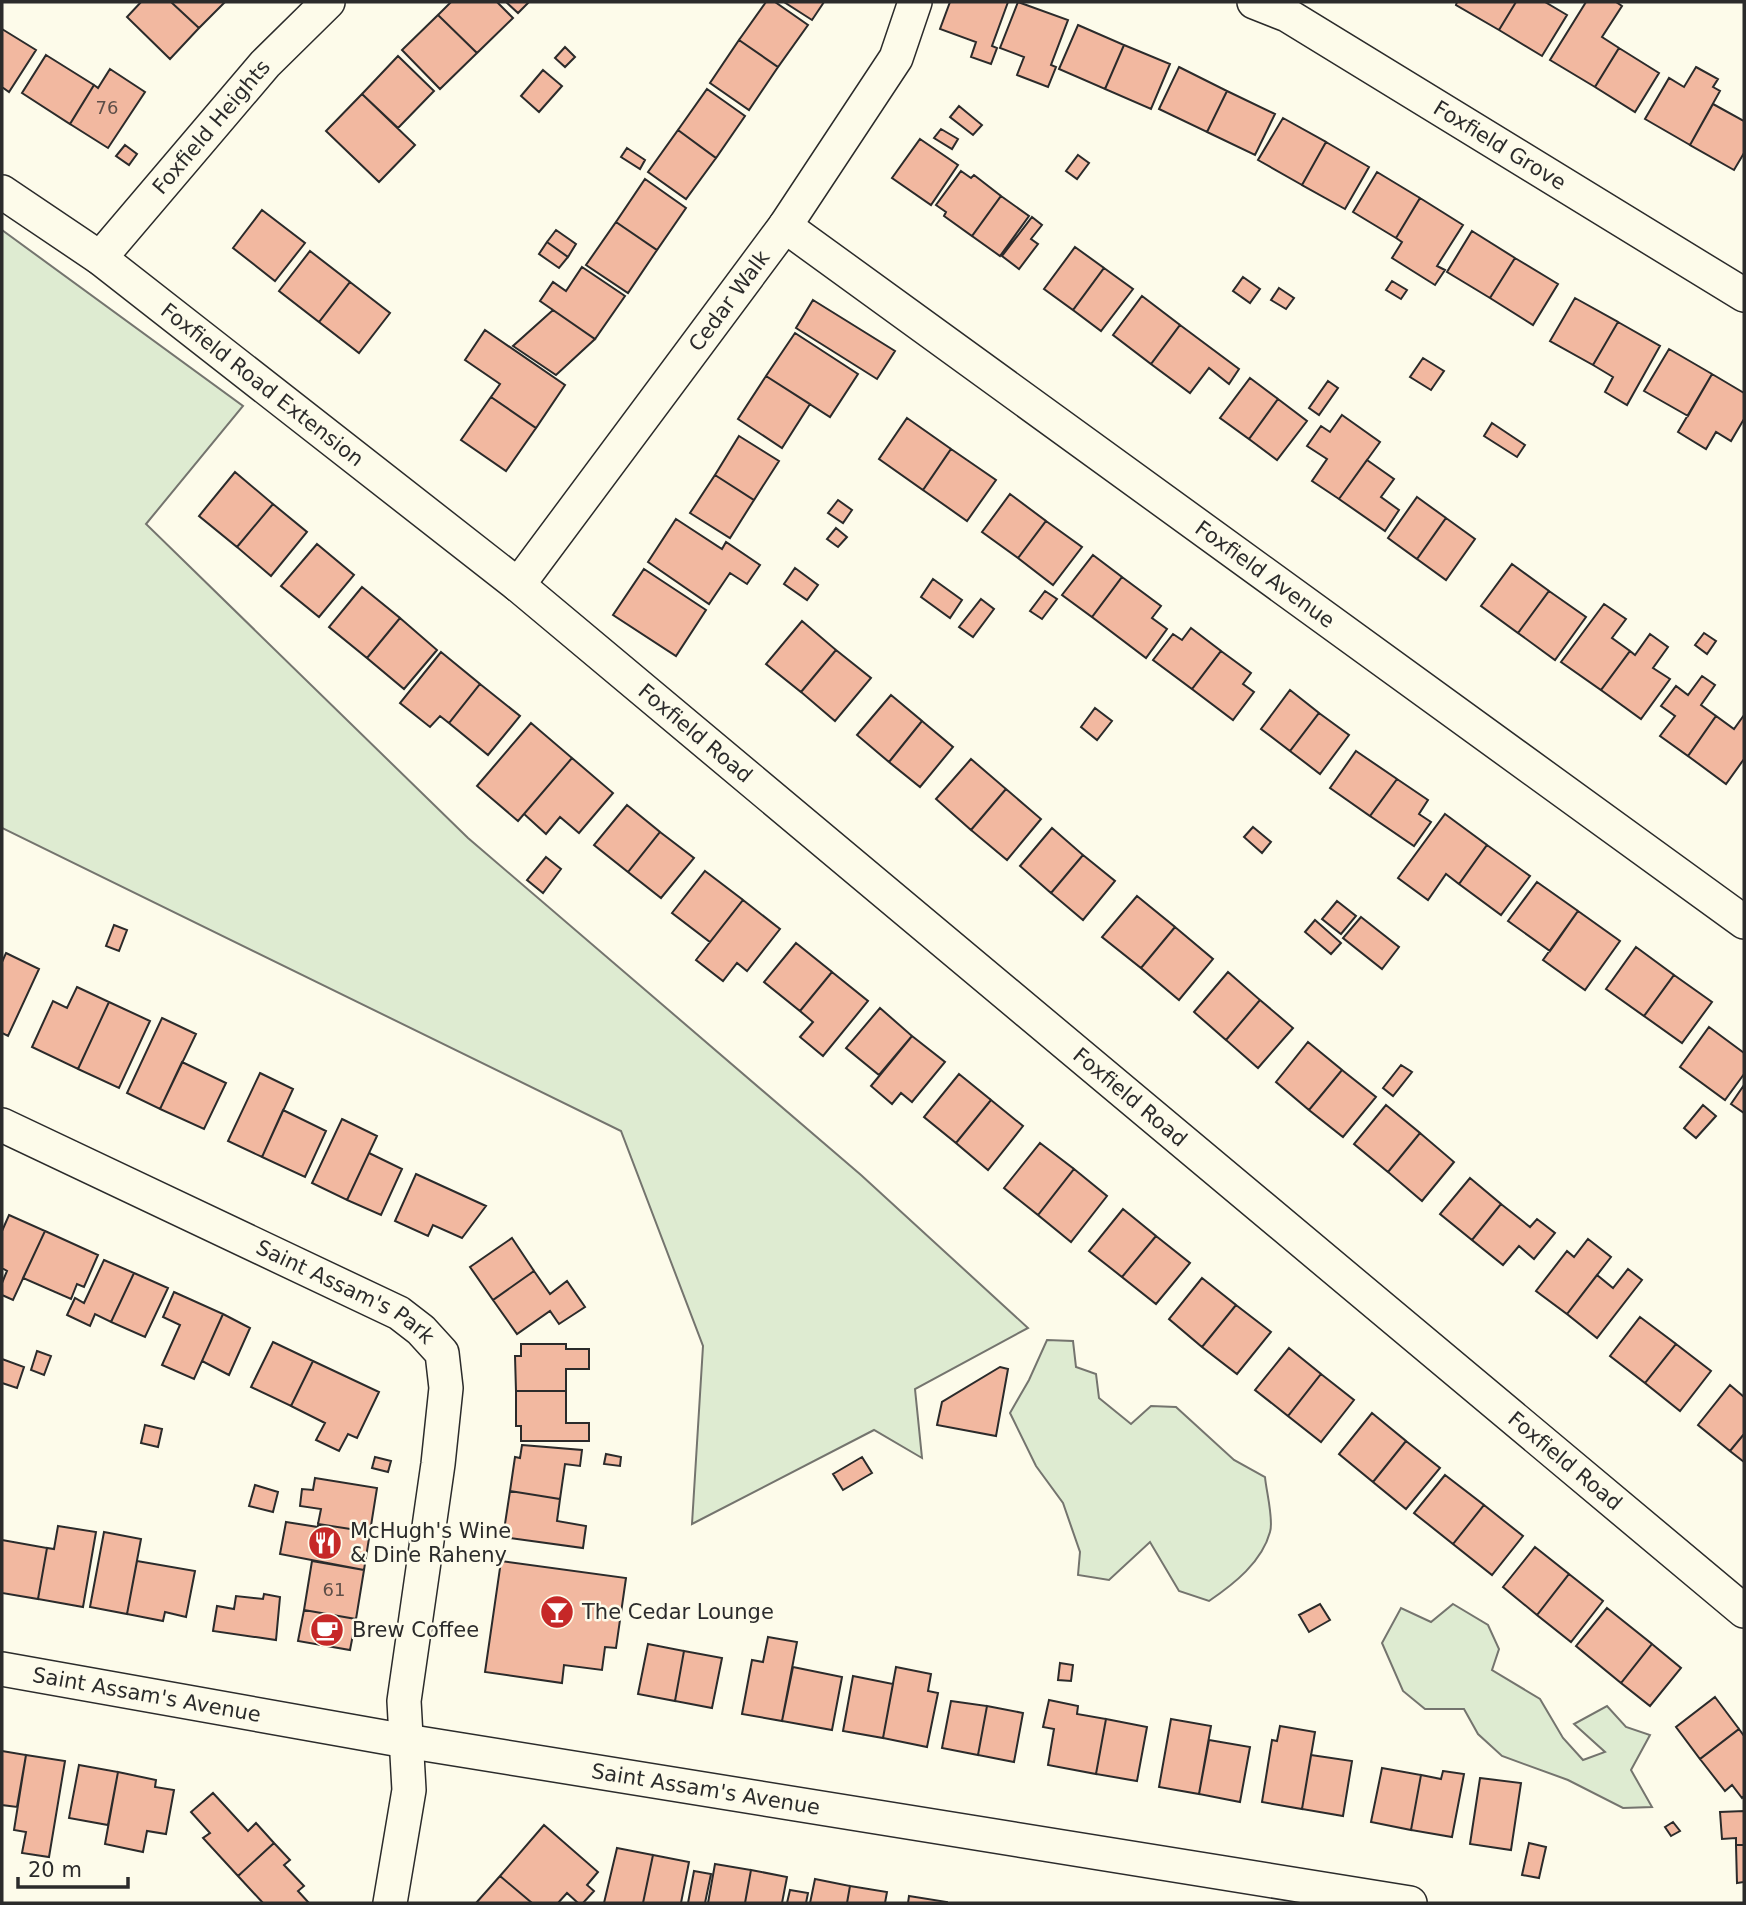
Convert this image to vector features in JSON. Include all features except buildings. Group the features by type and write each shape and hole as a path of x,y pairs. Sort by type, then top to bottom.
{"street":[{"name":"Foxfield Heights","path":"100,258 265,64 328,2"},
{"name":"Cedar Walk","path":"518,585 785,226 896,58 915,2"},
{"name":"Foxfield Grove","path":"1254,2 1287,15 1744,295"},
{"name":"Foxfield Road Extension","path":"2,191 100,258 518,585"},
{"name":"Foxfield Avenue","path":"785,226 1744,922"},
{"name":"Foxfield Road","path":"518,585 1744,1611"},
{"name":"Saint Assam's Park","path":"2,1125 399,1312 422,1329 442,1353 446,1388 438,1464 404,1701 409,1790 390,1903"},
{"name":"Saint Assam's Avenue","path":"2,1669 406,1741 1410,1903"}],"green space":[{"path":"2,230 243,406 146,524 468,838 861,1175 1028,1328 915,1389 922,1458 874,1430 692,1524 703,1346 621,1131 2,828"},
{"path":"1047,1340 1073,1341 1076,1367 1096,1374 1099,1398 1131,1424 1151,1406 1176,1407 1234,1460 1265,1477 1271,1520 1266,1543 1254,1563 1209,1601 1179,1591 1150,1542 1109,1580 1078,1575 1080,1552 1063,1503 1036,1466 1010,1413"},
{"path":"1453,1604 1488,1625 1499,1649 1492,1670 1540,1699 1563,1738 1583,1760 1605,1752 1574,1724 1607,1706 1626,1727 1650,1735 1631,1770 1652,1807 1623,1808 1568,1780 1502,1756 1478,1734 1464,1709 1425,1709 1403,1691 1382,1643 1401,1608 1431,1622"}],"place":[{"name":"McHugh's Wine & Dine Raheny","path":"325,1543"},
{"name":"The Cedar Lounge","path":"557,1612"},
{"name":"Brew Coffee","path":"327,1630"}]}
